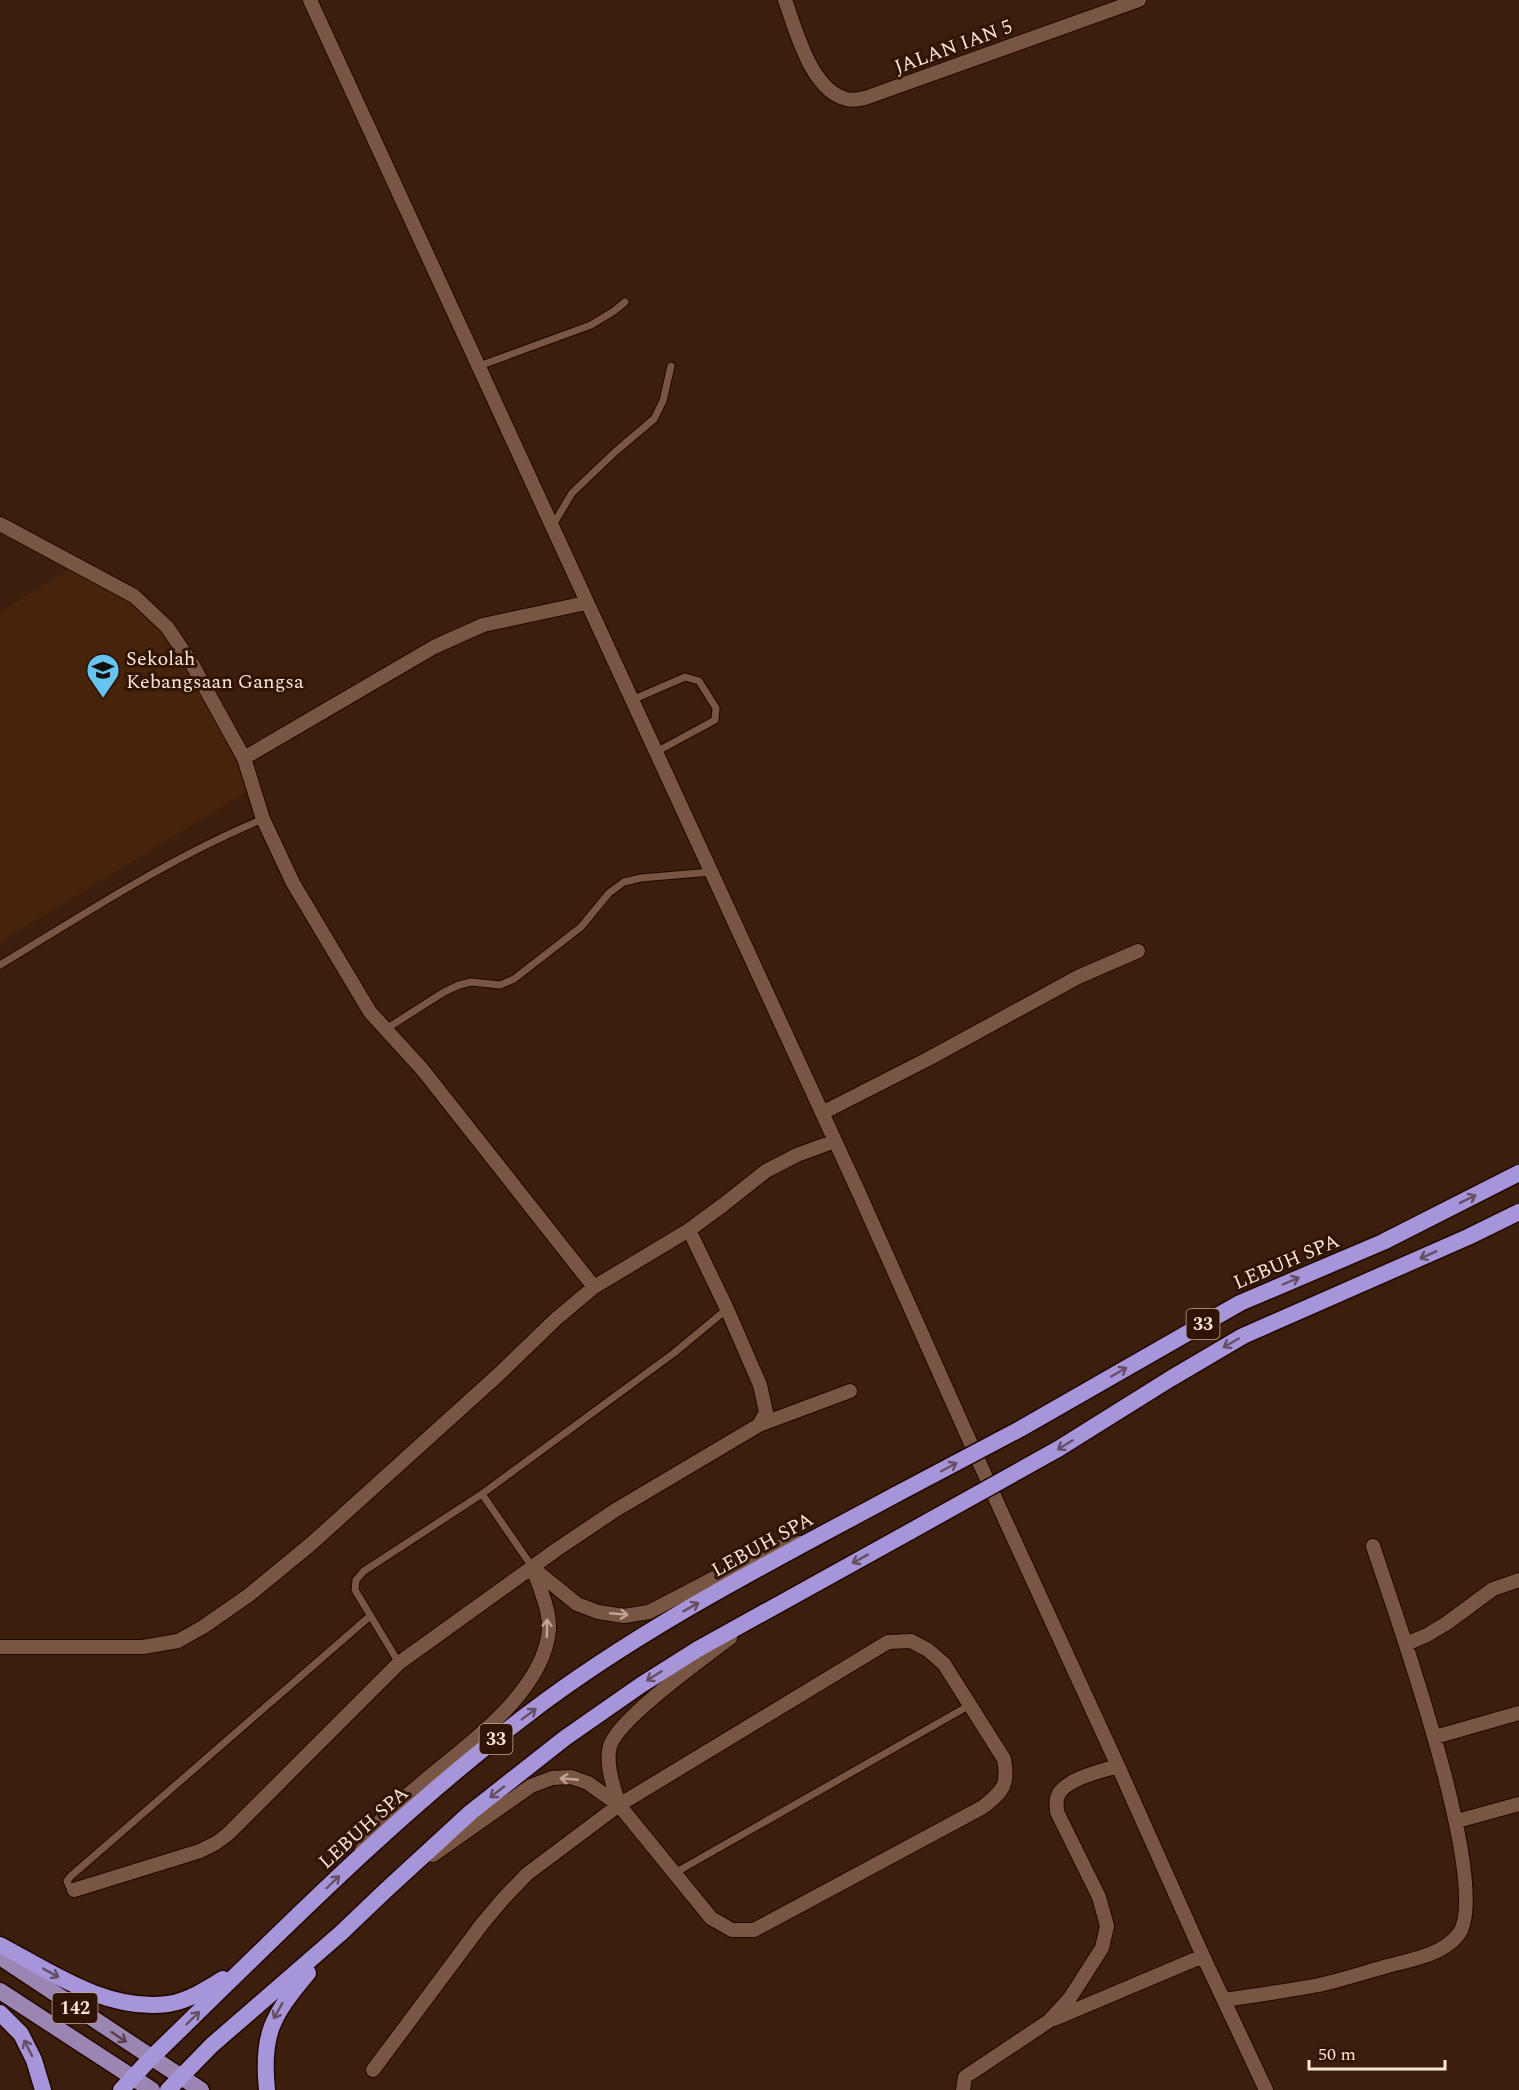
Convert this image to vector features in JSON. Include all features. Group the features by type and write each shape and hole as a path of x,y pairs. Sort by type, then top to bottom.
{"highway":[{"name":"LEBUH SPA","path":"121,2090 151,2058 354,1862 446,1780 529,1713 603,1662 684,1611 1020,1429 1240,1303 1383,1242 1519,1173"},
{"name":"33","path":"168,2090 212,2045 341,1933 471,1812 565,1738 641,1685 698,1649 1058,1449 1243,1336 1468,1237 1519,1212"},
{"path":"267,2090 264,2067 266,2044 272,2024 283,2002 341,1933"},
{"path":"0,1945 78,1987 109,1998 139,2003 169,2004 201,1993 255,1958"},
{"path":"0,2013 21,2034 34,2060 43,2090"}],"main road":[{"name":"142","path":"0,1958 151,2058"},
{"name":"142","path":"0,1991 134,2078"},
{"path":"151,2058 201,2090"},
{"path":"134,2078 152,2090"}],"street":[{"path":"310,0 835,1141 1000,1511 1266,2090"},
{"name":"JALAN IAN 5","path":"785,0 804,54 814,71 834,94 848,100 865,98 1139,0"},
{"path":"0,524 134,597 167,627 192,664 244,758 263,819 293,883 370,1012 422,1069 594,1287"},
{"path":"244,758 434,647 483,625 586,603"},
{"path":"822,1113 928,1059 1078,977 1138,951"},
{"path":"0,1647 143,1647 178,1641 203,1628 249,1595 311,1544 498,1375 556,1319 594,1287 689,1230 766,1171 797,1155 835,1141"},
{"path":"689,1230 728,1309 765,1400 766,1412 759,1425"},
{"path":"74,1890 200,1851 216,1843 228,1834 399,1663 614,1511 759,1425 850,1391"},
{"path":"533,1568 577,1604 598,1612 624,1616 649,1612 772,1548 809,1542"},
{"path":"1225,2000 1319,1985 1427,1955 1449,1943 1459,1934 1466,1920 1467,1899 1457,1821 1435,1737 1373,1546"},
{"path":"354,1862 381,1820 503,1713 528,1685 543,1656 549,1629 544,1601 533,1568"},
{"path":"1406,1644 1447,1623 1493,1589 1519,1580"},
{"path":"619,1805 609,1764 610,1745 627,1721 664,1689 753,1620"},
{"path":"373,2070 503,1899 527,1874 619,1805 888,1642 911,1641 928,1650 944,1664 1004,1759 1007,1777 1000,1792 983,1807 754,1930 732,1930 711,1918 619,1805 588,1784 571,1777 552,1778 531,1786 385,1891"},
{"path":"1435,1737 1519,1713"},
{"path":"1049,2021 1070,1998 1102,1948 1107,1926 1099,1897 1057,1812 1057,1797 1063,1788 1077,1779 1118,1766"},
{"path":"1457,1821 1519,1804"},
{"path":"963,2090 965,2077 1049,2021 1203,1956"}],"lane":[{"path":"479,366 591,325 625,302"},
{"path":"552,526 572,493 654,419 663,401 671,366"},
{"path":"632,700 685,677 699,681 717,708 715,720 656,752"},
{"path":"0,965 111,898 219,837 263,819"},
{"path":"386,1029 459,985 471,982 500,985 514,979 581,927 609,893 624,882 641,878 711,872"},
{"path":"399,1663 369,1617 355,1590 357,1580 364,1571 482,1494 674,1353 728,1309"},
{"path":"482,1494 533,1568"},
{"path":"74,1890 67,1881 71,1876 369,1617"},
{"path":"674,1874 970,1705"}],"shaded area":[{"name":"Sekolah Kebangsaan Gangsa","path":"74,566 154,608 256,786 0,942 0,612"}],"place":[{"name":"Sekolah Kebangsaan Gangsa","path":"103,699"}]}
